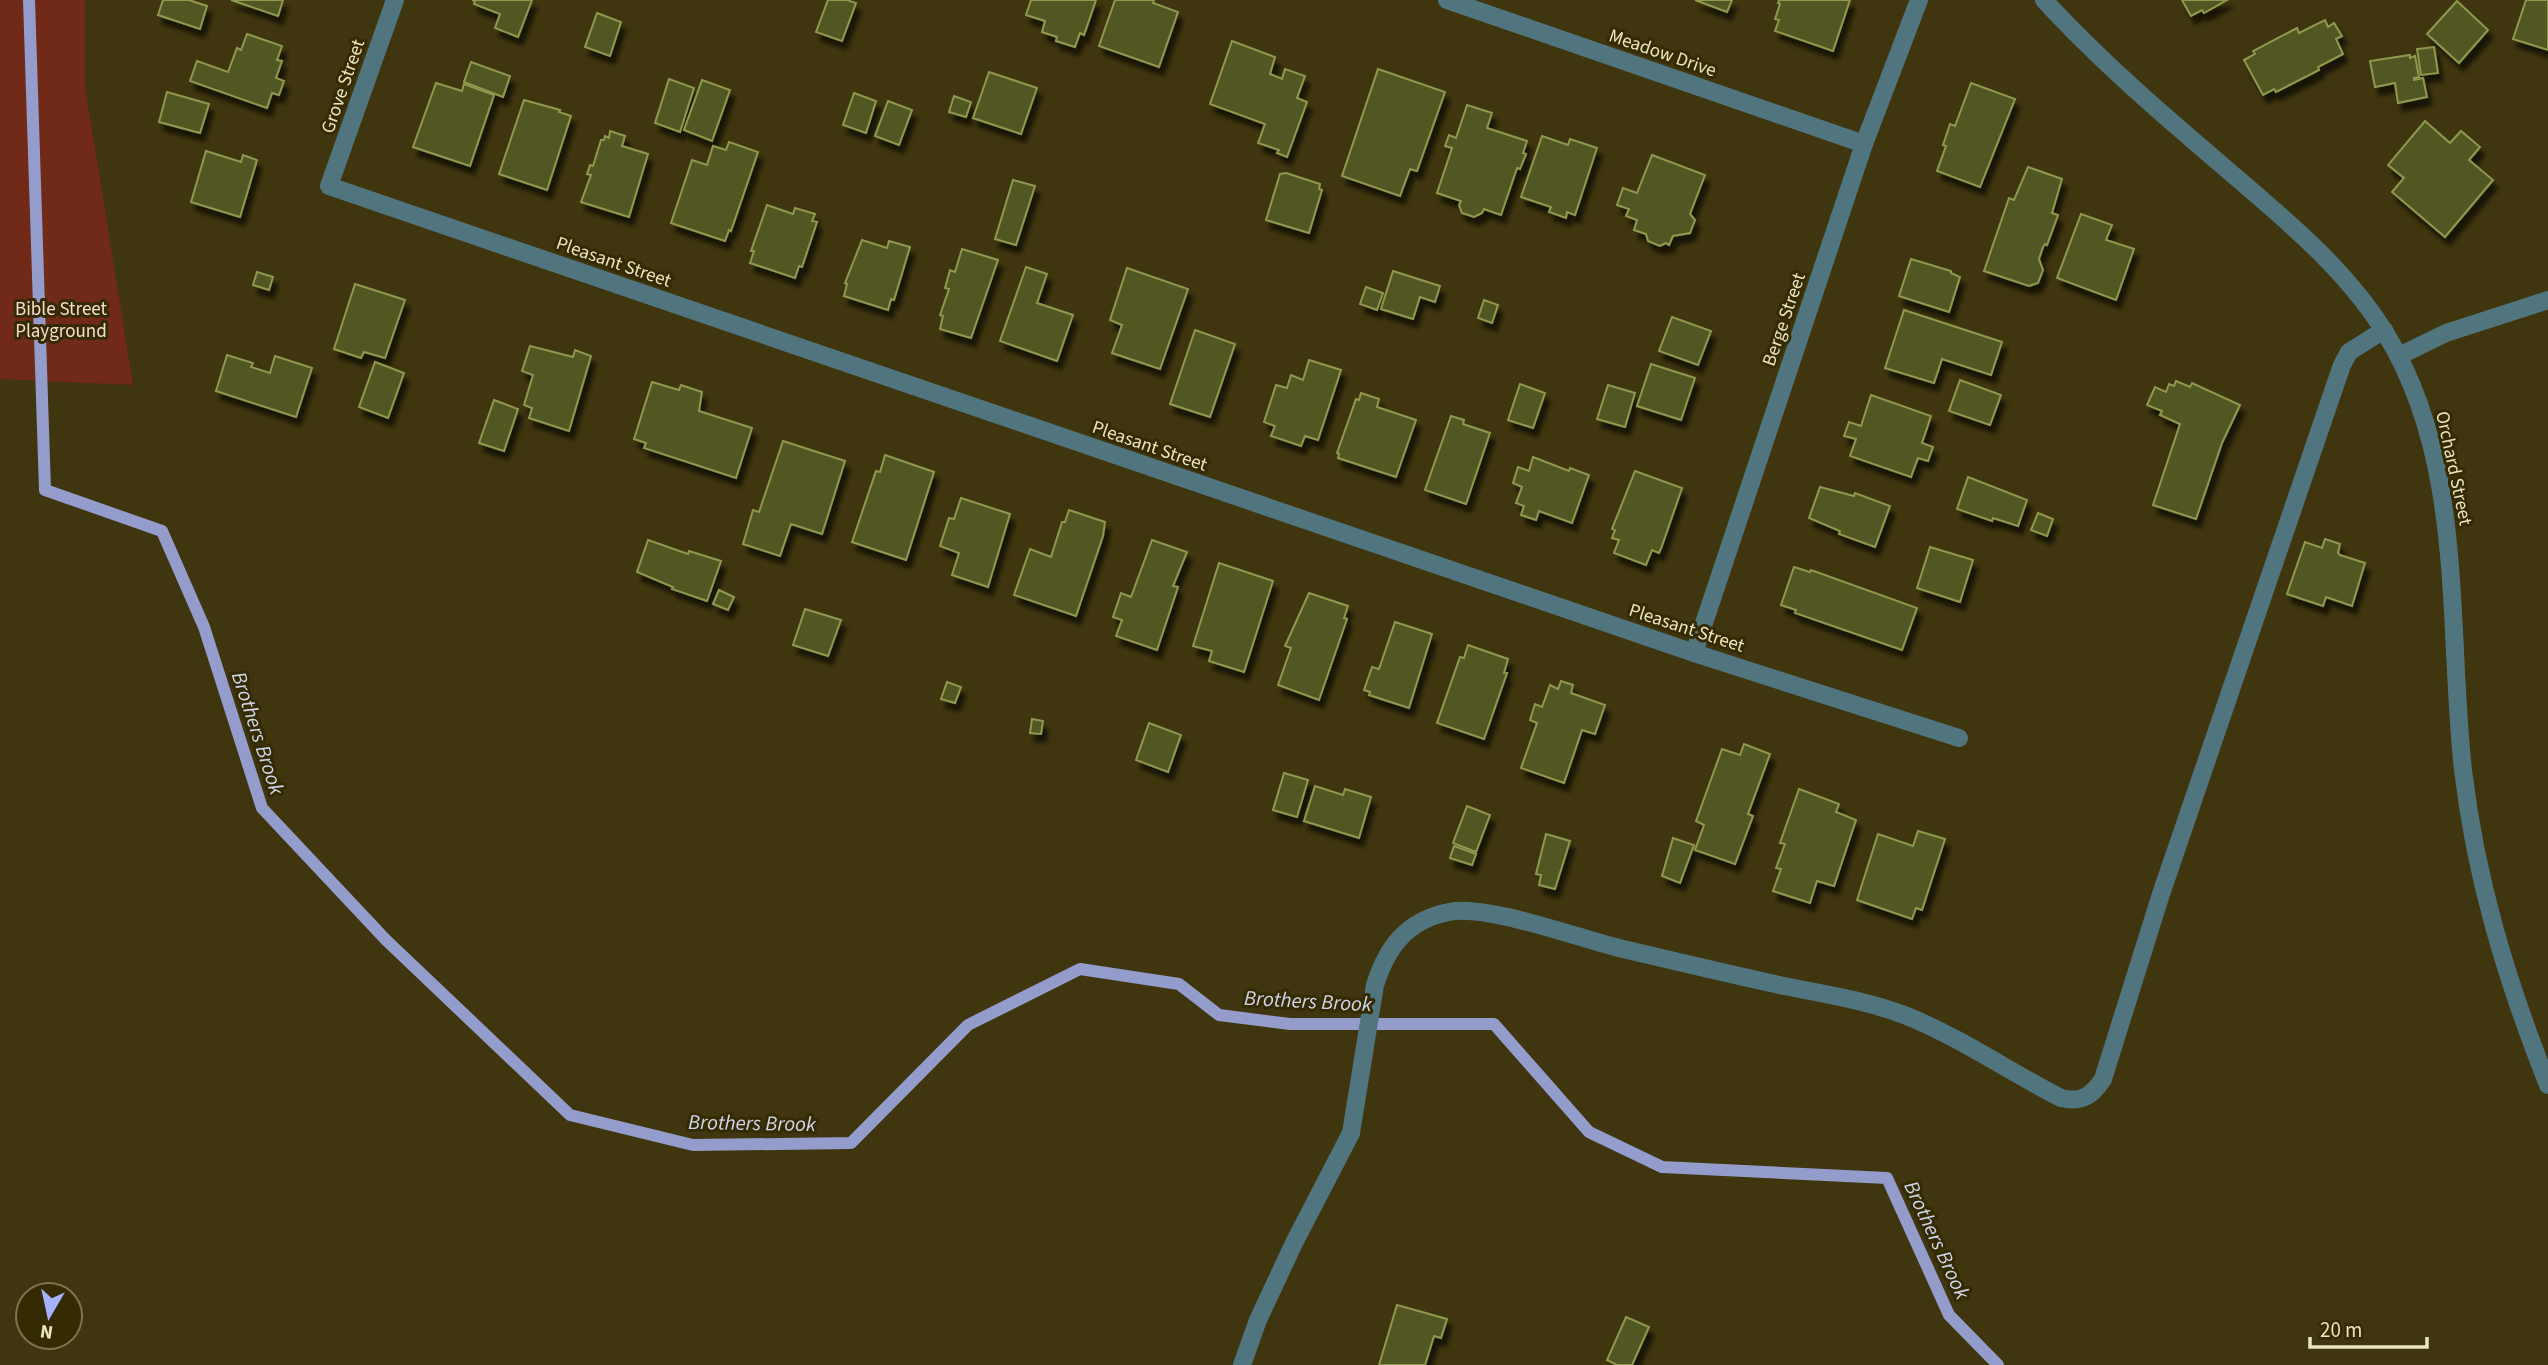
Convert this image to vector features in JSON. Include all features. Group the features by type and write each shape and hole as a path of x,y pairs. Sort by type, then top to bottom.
{"street":[{"name":"Grove Street","path":"329,186 395,0"},
{"name":"Meadow Drive","path":"1447,0 1864,144"},
{"name":"Berge Street","path":"1694,653 1864,144 1919,0"},
{"name":"Orchard Street","path":"2044,0 2125,79 2323,255 2354,289 2399,356 2426,424 2444,507 2464,772 2482,882 2504,969 2548,1085"},
{"name":"Pleasant Street","path":"329,186 1694,653 1959,738"},
{"path":"2399,356 2446,332 2548,300"},
{"path":"1242,1365 1258,1320 1294,1243 1351,1133 1375,985 1382,963 1392,946 1409,930 1430,918 1449,912 1484,912 1631,951 1882,1007 1930,1026 2061,1098 2083,1099 2094,1092 2102,1079 2161,894 2342,365 2349,352 2384,330"}],"green space":[{"name":"Bible Street Playground","path":"0,0 85,0 85,86 133,385 0,379"}],"building":[{"path":"163,0 189,0 207,6 200,29 158,15"},
{"path":"231,0 283,0 278,16"},
{"path":"472,0 532,0 518,37 495,28 500,14 474,4 475,1"},
{"path":"828,0 856,3 842,41 816,32"},
{"path":"1031,0 1096,0 1084,35 1080,33 1075,47 1056,41 1057,37 1042,32 1045,21 1026,15"},
{"path":"1115,0 1154,0 1153,3 1178,12 1159,67 1099,46"},
{"path":"1695,0 1732,0 1727,12"},
{"path":"1779,0 1850,0 1833,51 1775,31 1779,20 1775,19"},
{"path":"2182,0 2227,0 2204,13 2202,10 2191,16"},
{"path":"2526,0 2548,0 2548,50 2513,39"},
{"path":"2457,1 2488,30 2459,63 2427,34"},
{"path":"597,13 621,22 610,56 585,47"},
{"path":"2325,20 2328,27 2334,23 2342,36 2336,39 2343,54 2318,67 2319,70 2276,92 2274,89 2263,95 2244,60 2255,54 2253,51 2297,28 2299,33"},
{"path":"247,34 282,46 277,60 282,61 276,78 284,81 279,95 272,93 267,108 190,81 197,61 228,72 237,48 241,50"},
{"path":"1232,41 1275,57 1270,74 1282,79 1285,69 1305,76 1297,98 1307,102 1287,157 1277,153 1279,150 1258,143 1265,124 1210,104"},
{"path":"2434,47 2438,73 2421,75 2417,49"},
{"path":"2410,55 2410,58 2415,56 2419,77 2414,80 2423,78 2427,97 2398,103 2395,83 2375,87 2370,61"},
{"path":"471,62 510,76 503,97 464,82"},
{"path":"1378,69 1445,92 1417,171 1410,169 1400,196 1342,176"},
{"path":"989,72 1037,88 1021,134 973,118"},
{"path":"669,79 694,88 680,132 655,123"},
{"path":"702,80 730,90 712,141 684,130"},
{"path":"436,83 462,91 464,84 494,95 470,166 413,147"},
{"path":"1971,83 2015,99 1980,187 1937,171 1950,124 1955,126"},
{"path":"167,92 209,104 200,133 159,122"},
{"path":"854,93 876,101 866,133 843,125"},
{"path":"954,96 971,102 966,117 949,112"},
{"path":"524,100 560,110 559,112 571,116 547,190 499,174"},
{"path":"888,101 912,110 899,145 875,136"},
{"path":"1467,105 1492,113 1487,128 1527,141 1523,153 1526,154 1520,169 1517,168 1501,215 1484,209 1474,217 1462,213 1459,205 1461,201 1437,193 1452,148 1445,146 1449,135 1456,138"},
{"path":"2425,121 2450,143 2461,131 2480,147 2469,160 2493,180 2445,237 2392,192 2404,178 2388,165"},
{"path":"610,131 625,136 622,146 648,154 629,217 581,202 591,175 587,174 590,165 593,166 601,140 604,140 605,136 609,138"},
{"path":"1542,136 1568,145 1570,139 1597,148 1575,215 1567,212 1566,218 1549,212 1551,207 1521,197"},
{"path":"729,142 758,152 731,231 729,230 725,241 671,223 692,160 707,165 713,146 726,150"},
{"path":"206,151 241,162 243,155 257,160 240,217 191,202"},
{"path":"1652,155 1705,175 1690,214 1695,220 1690,233 1673,236 1669,245 1666,243 1660,246 1648,241 1646,234 1634,230 1637,220 1626,216 1629,209 1617,205 1623,188 1637,193"},
{"path":"2028,167 2062,179 2052,213 2058,215 2039,259 2043,270 2038,283 2029,286 1984,271 2009,198 2014,200"},
{"path":"1286,173 1320,184 1319,189 1322,190 1309,233 1266,220 1280,174"},
{"path":"1013,180 1035,186 1016,245 995,239"},
{"path":"767,205 793,214 795,208 815,214 812,221 817,222 802,267 799,266 795,278 750,263 754,251 751,251"},
{"path":"2081,214 2112,225 2106,240 2134,249 2116,300 2057,278"},
{"path":"862,240 887,248 889,241 910,247 894,300 891,299 888,310 844,296 845,283"},
{"path":"962,249 998,260 971,338 940,329 943,316 940,315 949,289 945,288 950,270 955,272"},
{"path":"1911,259 1951,271 1960,277 1949,312 1899,296"},
{"path":"1026,267 1047,274 1037,303 1073,315 1057,361 1000,341"},
{"path":"1127,268 1188,289 1160,369 1112,353 1122,325 1110,320"},
{"path":"1393,271 1440,286 1435,302 1420,297 1413,319 1381,309"},
{"path":"257,272 273,277 269,290 253,285"},
{"path":"355,284 405,300 385,358 364,352 361,358 334,349"},
{"path":"1366,287 1383,293 1377,310 1360,304"},
{"path":"1484,300 1498,305 1492,323 1478,318"},
{"path":"1904,310 2002,342 1991,375 1942,359 1934,383 1885,368"},
{"path":"1672,317 1711,331 1698,365 1659,351"},
{"path":"1195,330 1235,344 1210,417 1170,404"},
{"path":"530,346 573,357 575,350 591,356 569,431 529,418 532,408 524,405 533,375 522,371"},
{"path":"227,355 253,363 251,367 270,373 275,356 312,368 296,417 216,391"},
{"path":"1309,360 1341,370 1318,440 1305,436 1301,446 1271,436 1275,426 1264,422 1276,385 1287,388 1291,375 1303,380"},
{"path":"375,362 404,373 388,418 359,407"},
{"path":"1651,364 1695,378 1681,420 1637,406"},
{"path":"1960,380 2001,395 1990,425 1949,411"},
{"path":"2176,381 2190,387 2192,383 2240,405 2222,443 2196,519 2153,505 2180,424 2160,415 2162,411 2147,405 2155,387 2166,392 2169,384 2174,386"},
{"path":"652,382 679,390 681,385 702,392 699,411 752,428 736,478 644,448 646,443 634,439"},
{"path":"1520,384 1545,393 1533,428 1508,420"},
{"path":"1608,385 1635,393 1625,427 1597,419"},
{"path":"1361,393 1379,399 1377,407 1416,420 1396,477 1338,458 1337,453 1356,399 1359,400"},
{"path":"1871,395 1931,416 1922,443 1933,447 1928,461 1918,458 1911,477 1850,456 1856,439 1844,436 1849,422 1861,426"},
{"path":"494,400 518,409 504,451 479,443"},
{"path":"1451,416 1464,420 1463,424 1490,433 1466,504 1425,490"},
{"path":"783,441 845,461 822,534 791,524 780,556 743,544 753,510 759,512"},
{"path":"885,455 934,472 906,560 852,542 876,471 880,472"},
{"path":"1533,457 1569,471 1570,468 1589,475 1572,523 1539,511 1536,520 1521,515 1524,506 1516,503 1522,487 1513,483 1518,467 1529,471"},
{"path":"1635,471 1682,488 1659,553 1652,550 1646,565 1614,553 1619,540 1612,538 1615,530 1612,529"},
{"path":"1968,477 2027,500 2018,526 1993,518 1992,521 1957,509"},
{"path":"1820,487 1854,496 1855,493 1890,506 1875,547 1839,534 1840,531 1809,518"},
{"path":"961,498 1010,514 988,587 952,575 959,553 940,546 949,518 954,519"},
{"path":"1069,510 1105,522 1103,536 1076,616 1014,595 1030,549 1051,557 1062,522 1065,522"},
{"path":"2038,513 2053,519 2047,536 2031,530"},
{"path":"2325,539 2340,544 2340,555 2365,563 2352,606 2326,597 2323,606 2287,594 2305,542 2322,548"},
{"path":"648,540 688,554 689,551 721,561 707,601 672,589 673,587 637,572"},
{"path":"1152,540 1187,552 1173,586 1178,587 1157,650 1116,636 1122,620 1113,617 1121,593 1131,597"},
{"path":"1930,547 1973,560 1960,602 1917,588"},
{"path":"1219,563 1273,581 1244,672 1209,661 1212,651 1193,646"},
{"path":"1794,567 1810,572 1811,570 1917,608 1902,650 1795,613 1796,610 1781,605"},
{"path":"719,590 734,597 728,610 713,604"},
{"path":"1309,593 1348,606 1344,618 1347,619 1319,700 1278,685 1291,648 1285,646"},
{"path":"805,609 841,620 828,656 793,645"},
{"path":"1395,622 1432,634 1409,708 1369,695 1370,692 1364,690 1372,667 1379,669"},
{"path":"1468,645 1508,659 1504,673 1507,673 1484,739 1437,723 1460,657 1464,658"},
{"path":"1561,681 1573,685 1571,693 1605,705 1595,734 1582,730 1564,783 1521,768 1537,723 1530,720 1535,704 1542,707 1550,685 1558,689"},
{"path":"947,682 961,687 955,703 941,699"},
{"path":"1032,719 1043,721 1041,734 1030,733"},
{"path":"1149,723 1181,735 1168,772 1136,760"},
{"path":"1744,744 1770,754 1748,814 1753,816 1735,864 1695,850 1704,825 1696,821 1722,749 1740,755"},
{"path":"1284,773 1308,780 1297,817 1273,810"},
{"path":"1315,786 1343,795 1345,789 1371,797 1359,838 1304,821"},
{"path":"1799,789 1839,804 1836,812 1856,820 1834,886 1817,881 1810,903 1773,891 1781,869 1776,868 1785,844 1780,843"},
{"path":"1467,806 1490,815 1476,852 1453,843"},
{"path":"1918,831 1945,839 1922,910 1916,908 1912,919 1857,900 1878,834 1913,846"},
{"path":"1546,834 1570,841 1555,889 1539,885 1541,875 1536,874"},
{"path":"1673,838 1694,845 1680,883 1662,876"},
{"path":"1454,846 1476,854 1472,865 1450,858"},
{"path":"1397,1305 1447,1319 1441,1338 1434,1336 1425,1365 1379,1365"},
{"path":"1626,1317 1649,1327 1632,1365 1617,1365 1607,1360"}],"waterway":[{"name":"Brothers Brook","path":"29,0 45,490 162,531 204,627 262,808 386,940 570,1115 693,1145 851,1143 968,1025 1080,969 1179,984 1219,1015 1290,1024 1494,1024 1589,1132 1662,1167 1887,1178 1949,1315 1998,1365"}]}
